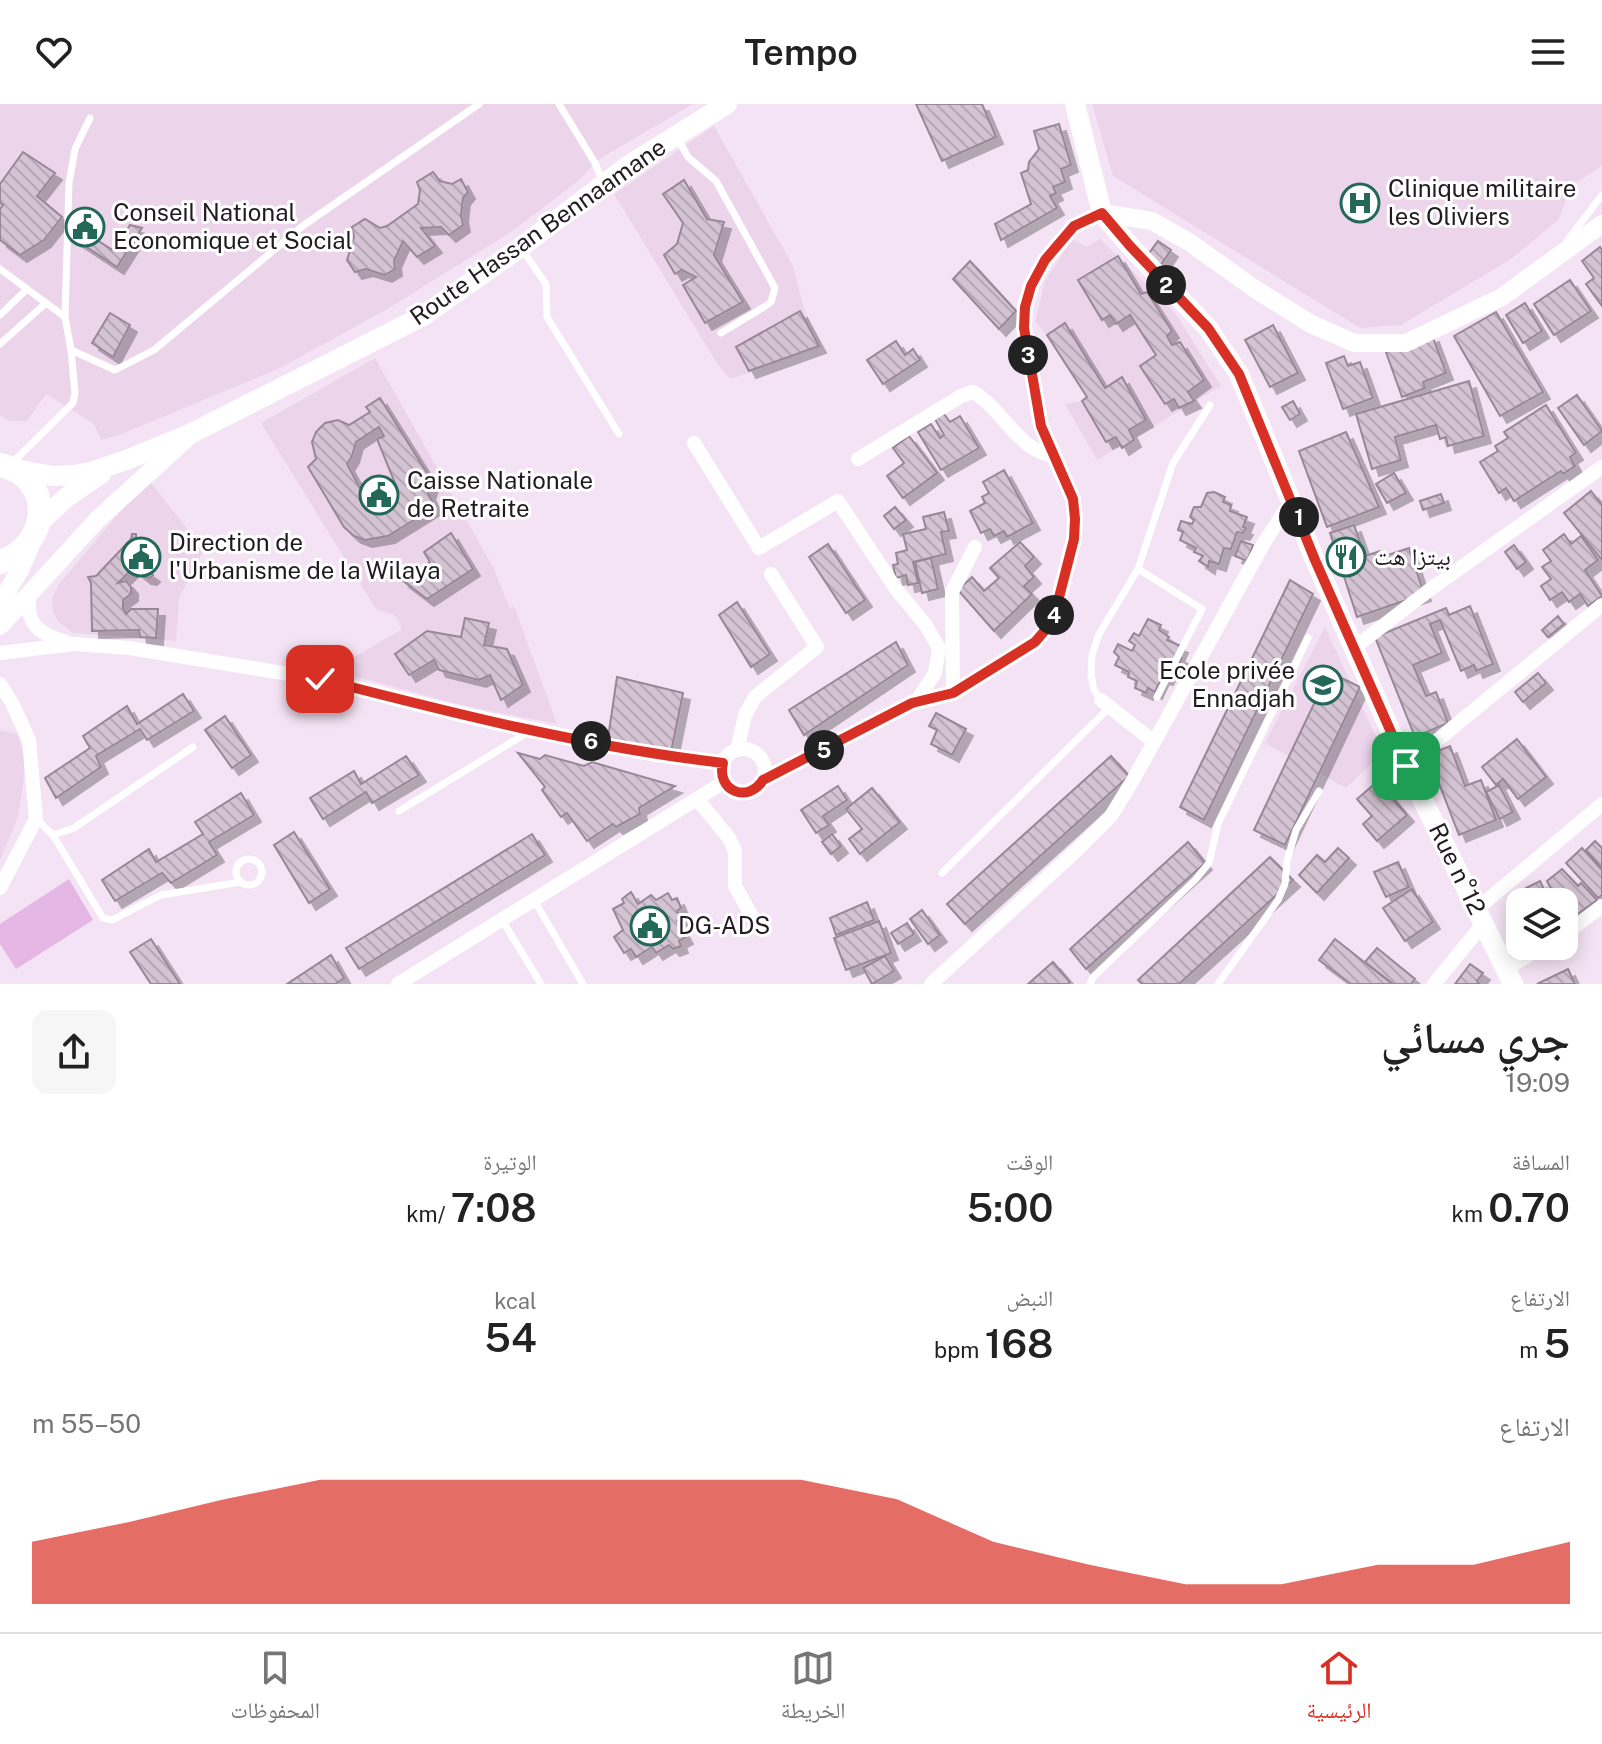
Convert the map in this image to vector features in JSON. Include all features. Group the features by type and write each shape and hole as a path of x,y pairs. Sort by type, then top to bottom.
{"main road":[{"name":"Route Hassan Bennaamane","path":"5,464 53,476 74,475 129,459 192,433 423,316 604,184 727,104"},
{"path":"1075,104 1102,213"},
{"name":"Rue n°12","path":"1102,213 1216,340 1239,374 1315,560 1406,766 1510,976"},
{"name":"Route Hassan Bennaamane","path":"37,530 82,486 129,459"},
{"path":"0,562 25,549 37,530 37,495 30,483 5,464"}],"street":[{"path":"763,780 916,702 953,693 1035,642 1055,613 1074,539 1075,519 1073,499 1041,426 1024,328 1025,307 1031,286 1045,260 1074,226 1102,213 1152,221 1189,242 1311,324 1354,343 1406,343 1502,297 1602,224"},
{"path":"858,459 961,396 973,392 984,398 1036,450 1054,456"},
{"path":"0,626 98,519 192,433"},
{"path":"694,443 759,548 838,501 939,648 935,673 916,702"},
{"path":"129,459 142,462 146,475"},
{"path":"1354,648 1432,588 1602,467"},
{"path":"931,984 1111,816 1265,541 1292,500"},
{"path":"0,604 21,568 37,530"},
{"path":"953,693 952,592 975,547"},
{"path":"737,750 745,715 755,697 817,647 771,574"},
{"path":"30,592 28,605 35,627 44,635 74,644"},
{"path":"1406,766 1602,605"},
{"path":"0,653 74,644 129,648 320,679 453,712 655,755 723,763"},
{"path":"0,684 29,740 36,819 0,888"},
{"path":"1105,704 1154,742"},
{"path":"737,750 751,751 765,766 760,786 748,793 734,792 721,776 723,763 737,750"},
{"path":"398,984 724,782"},
{"path":"697,799 729,838 735,851 735,886 755,922"},
{"path":"1434,984 1480,916 1602,804"},
{"path":"1578,924 1602,906"},
{"path":"1510,976 1529,960"}],"lane":[{"path":"71,350 115,370 154,350 304,225 479,104"},
{"path":"559,104 595,163 604,184"},
{"path":"5,464 73,403 75,393 65,317 69,183 75,149 90,118"},
{"path":"676,136 688,157 716,181 775,288 771,302 721,333"},
{"path":"1554,259 1602,195"},
{"path":"521,247 546,284 547,317 619,434"},
{"path":"0,269 65,317"},
{"path":"0,315 27,289"},
{"path":"0,344 46,303"},
{"path":"942,873 1105,704 1094,690 1091,674 1092,655 1099,634 1138,569 1173,463 1210,405"},
{"path":"1138,569 1202,609 1157,697"},
{"path":"1090,984 1093,977 1209,863 1218,824 1308,638"},
{"path":"399,811 534,729"},
{"path":"53,835 74,828 193,747"},
{"path":"1218,984 1278,900 1285,884 1287,861 1296,830 1319,791"},
{"path":"36,819 53,835 103,918 112,920 161,895 241,882"},
{"path":"534,900 583,984"},
{"path":"502,920 541,984"}],"shaded area":[{"path":"0,104 693,104 606,155 578,181 511,232 384,311 278,369 101,440 94,424 46,394 27,421 9,421 0,415"},
{"name":"Clinique militaire les Oliviers","path":"1092,104 1602,104 1602,166 1571,186 1559,219 1511,259 1401,325 1360,328 1113,176"},
{"path":"714,126 793,266 804,309 822,347 730,379 717,363 614,194"},
{"path":"1072,239 1086,247 1100,239 1175,313 1221,386 1097,460 1065,404 1087,397 1047,335 1035,322 1045,281"},
{"name":"Caisse Nationale de Retraite","path":"375,358 493,567 510,609 514,606 557,724 461,705 331,670 401,630 401,625 394,615 376,609 261,423"},
{"name":"Direction de l'Urbanisme de la Wilaya","path":"148,479 204,550 179,598 176,641 73,633 57,620 52,598 59,584"},
{"name":"Ecole privée Ennadjah","path":"1325,627 1383,752 1346,788 1265,743"},
{"path":"0,730 17,734 24,754 24,779 18,817 0,860"},
{"path":"69,879 93,920 16,969 0,944 0,924"}],"building":[{"path":"916,104 982,104 996,137 942,161"},
{"path":"1059,124 1071,165 1061,169 1065,182 1053,187 1056,193 1050,196 1057,208 1001,240 995,224 1031,204 1021,173 1028,170 1029,162 1039,149 1034,131"},
{"path":"23,152 55,173 37,196 62,217 44,240 20,255 0,240 0,209 3,205 0,203 0,184"},
{"path":"433,172 440,181 452,184 461,179 468,192 463,198 463,225 449,235 441,227 421,228 435,246 417,257 403,241 394,261 395,269 385,275 366,269 355,272 347,260 354,237 352,227 365,219 380,228 387,226 418,204 420,190 417,182"},
{"path":"684,180 707,219 724,222 714,255 743,302 705,323 683,285 696,277 682,270 675,274 664,255 677,244 683,223 663,194"},
{"path":"130,225 142,228 117,267 76,240 83,231 114,251"},
{"path":"1158,241 1171,250 1160,266 1147,256"},
{"path":"1600,247 1602,306 1586,284 1594,278 1582,261"},
{"path":"1118,256 1141,294 1147,292 1172,331 1167,336 1172,345 1180,342 1204,380 1188,392 1194,401 1179,408 1174,399 1165,404 1140,366 1156,355 1130,315 1116,324 1110,315 1102,320 1078,280"},
{"path":"970,261 1016,311 999,329 953,279"},
{"path":"1570,280 1591,311 1554,335 1534,304"},
{"path":"1525,303 1542,331 1523,343 1506,315"},
{"path":"800,311 819,346 749,371 736,347"},
{"path":"1496,312 1543,392 1500,416 1454,336"},
{"path":"110,313 130,325 113,357 92,343"},
{"path":"1065,323 1105,388 1122,377 1146,420 1129,430 1134,440 1122,448 1116,437 1106,442 1082,401 1087,397 1047,335"},
{"path":"1273,325 1298,373 1270,387 1245,340"},
{"path":"1432,335 1446,373 1423,382 1425,388 1402,397 1386,352"},
{"path":"896,341 905,355 913,349 920,360 883,384 867,360"},
{"path":"1344,356 1348,366 1360,362 1373,398 1343,409 1326,363"},
{"path":"1469,381 1484,436 1448,446 1446,437 1440,439 1436,425 1395,437 1401,460 1372,469 1356,414"},
{"path":"1577,395 1602,431 1584,445 1558,408"},
{"path":"380,398 432,481 428,493 435,507 388,536 365,540 344,527 308,467 316,459 312,442 316,432 325,423 338,420 349,425 370,412 366,407","holes":["379,427 384,436 377,439 397,488 369,505 347,464 356,442"]},
{"path":"1293,401 1300,414 1290,420 1282,407"},
{"path":"1546,405 1576,453 1570,457 1575,466 1563,474 1561,471 1514,501 1506,488 1499,493 1480,462 1498,451 1495,446 1508,438 1504,432"},
{"path":"944,414 950,422 960,416 979,448 941,470 918,432 931,424 940,438 944,435 935,419"},
{"path":"1346,432 1379,507 1327,527 1299,451"},
{"path":"909,436 937,473 903,498 887,476 904,463 893,448"},
{"path":"1004,470 1033,523 1007,537 1004,531 994,536 990,529 981,533 970,511 985,503 982,497 989,493 983,482"},
{"path":"1394,473 1406,493 1387,503 1376,484"},
{"path":"1591,491 1602,505 1602,560 1564,513"},
{"path":"1214,492 1225,497 1223,502 1231,505 1230,511 1247,517 1243,527 1246,528 1243,533 1237,532 1231,549 1224,548 1219,564 1209,561 1208,567 1199,561 1203,556 1194,552 1196,548 1180,540 1183,532 1178,530 1181,521 1192,524 1194,520 1190,517 1194,507 1201,507 1207,493"},
{"path":"1441,494 1444,503 1423,510 1420,501"},
{"path":"895,507 906,520 894,529 884,516"},
{"path":"944,512 949,531 941,532 946,554 913,562 918,583 908,585 906,575 896,578 893,565 898,564 896,553 907,550 903,534 926,529 923,517"},
{"path":"1354,525 1365,556 1380,551 1382,557 1409,548 1424,594 1357,617 1330,533"},
{"path":"451,533 473,569 427,599 402,580 430,562 424,552"},
{"path":"132,534 136,534 136,541 146,557 138,564 153,575 144,577 133,568 118,583 126,581 131,587 131,594 123,600 123,608 126,614 131,609 158,609 156,638 140,637 139,630 92,631 91,583 88,577 96,576 131,539"},
{"path":"1564,534 1571,544 1581,536 1598,560 1585,570 1602,596 1588,606 1580,594 1569,602 1562,592 1550,600 1541,586 1551,579 1542,567 1551,561 1543,550"},
{"path":"1241,541 1253,545 1247,561 1235,556"},
{"path":"1020,542 1034,557 1025,566 1034,577 1024,586 1032,594 994,631 958,590 972,577 984,591 999,578 990,568"},
{"path":"828,544 865,600 846,613 809,557"},
{"path":"1514,545 1526,562 1517,569 1505,552"},
{"path":"931,558 938,589 922,593 915,562"},
{"path":"1290,580 1313,594 1204,820 1180,807"},
{"path":"737,602 770,654 751,667 719,615"},
{"path":"1470,606 1493,664 1476,671 1474,665 1461,671 1440,620 1430,624 1442,653 1413,665 1426,696 1436,692 1448,723 1415,737 1375,637 1446,608 1449,615"},
{"path":"1558,616 1564,624 1548,637 1542,630"},
{"path":"465,618 489,623 484,645 507,649 523,685 501,700 490,675 479,680 439,670 434,660 409,675 395,654 427,631 461,637"},
{"path":"1148,619 1161,625 1159,630 1169,637 1167,640 1181,646 1177,655 1182,658 1178,666 1173,664 1166,678 1162,677 1155,692 1148,688 1146,693 1135,688 1137,681 1128,677 1129,672 1115,665 1119,657 1114,652 1118,644 1132,651 1135,645 1129,641 1134,633 1139,636"},
{"path":"896,642 908,665 804,735 789,710"},
{"path":"1329,672 1360,687 1285,845 1254,830"},
{"path":"1538,673 1546,683 1523,702 1515,692"},
{"path":"617,677 683,693 671,752 608,738"},
{"path":"183,694 194,711 147,740 140,729 96,756 101,767 56,798 45,778 90,748 83,736 127,706 137,724"},
{"path":"936,713 966,729 952,755 931,744 937,730 929,726"},
{"path":"225,716 251,755 232,768 205,730"},
{"path":"1517,739 1546,777 1518,799 1503,779 1496,785 1482,767"},
{"path":"1450,746 1465,786 1481,780 1496,820 1459,835 1428,755"},
{"path":"518,753 540,759 545,755 584,766 592,762 675,786 639,808 640,814 616,827 613,824 587,841 567,813 561,817 542,790 545,787"},
{"path":"406,756 419,775 372,803 366,792 323,819 310,798 354,771 361,784"},
{"path":"1111,756 1129,776 965,924 947,904"},
{"path":"1378,781 1407,815 1377,841 1363,824 1372,816 1357,799"},
{"path":"1499,785 1513,812 1500,819 1486,792"},
{"path":"838,786 847,800 823,816 829,825 816,833 801,810"},
{"path":"872,788 900,822 860,854 849,839 862,829 846,809"},
{"path":"241,793 254,815 209,842 217,855 171,883 162,873 115,901 102,880 149,849 156,862 203,834 195,822"},
{"path":"294,832 330,889 309,903 274,845"},
{"path":"532,834 545,855 359,969 346,948"},
{"path":"832,834 841,846 831,854 822,842"},
{"path":"1595,841 1602,848 1602,868 1586,850"},
{"path":"1188,842 1205,863 1086,969 1070,949"},
{"path":"1338,848 1349,858 1317,893 1299,875 1317,855 1325,862"},
{"path":"1582,848 1602,870 1602,895 1598,898 1566,863"},
{"path":"1270,857 1293,880 1179,984 1142,984 1138,980"},
{"path":"1398,862 1409,887 1386,897 1374,872"},
{"path":"1562,869 1597,900 1578,914 1578,888 1551,888 1547,881"},
{"path":"1540,881 1543,888 1526,888"},
{"path":"1412,889 1433,922 1405,941 1383,908"},
{"name":"DG-ADS","path":"631,892 638,904 651,895 656,900 668,893 672,900 677,898 681,908 677,911 680,918 677,921 686,937 679,941 681,946 673,949 669,945 656,953 652,947 636,957 631,949 624,953 614,937 623,930 613,909 624,903 622,899"},
{"path":"867,902 874,920 836,935 830,918"},
{"path":"922,910 940,935 928,944 910,919"},
{"path":"879,921 891,953 846,970 834,938"},
{"path":"907,923 914,934 898,944 891,933"},
{"path":"151,939 180,984 151,984 130,952"},
{"path":"1335,939 1391,983 1351,984 1319,960"},
{"path":"1377,948 1415,979 1411,984 1393,984 1365,962"},
{"path":"331,955 344,978 335,984 287,984"},
{"path":"885,956 894,971 872,984 863,968"},
{"path":"1053,962 1070,982 1068,984 1028,984"},
{"path":"1470,964 1483,973 1477,981 1480,984 1455,984"},
{"path":"1568,969 1575,984 1537,984"}],"place":[{"name":"Clinique militaire les Oliviers","path":"1360,203"},
{"name":"Conseil National Economique et Social","path":"85,227"},
{"name":"Caisse Nationale de Retraite","path":"379,495"},
{"name":"Direction de l'Urbanisme de la Wilaya","path":"141,557"},
{"name":"بيتزا هت","path":"1346,557"},
{"name":"Ecole privée Ennadjah","path":"1323,685"},
{"name":"DG-ADS","path":"650,926"}],"route":[{"path":"320,679 453,712 655,755 723,763 721,776 724,782 734,792 741,793 754,791 763,780 782,773 912,703 953,693 1035,642 1055,613 1074,539 1075,519 1073,499 1041,426 1024,328 1025,307 1031,286 1045,260 1074,226 1102,213 1208,328 1239,374 1315,560 1406,766"}]}
